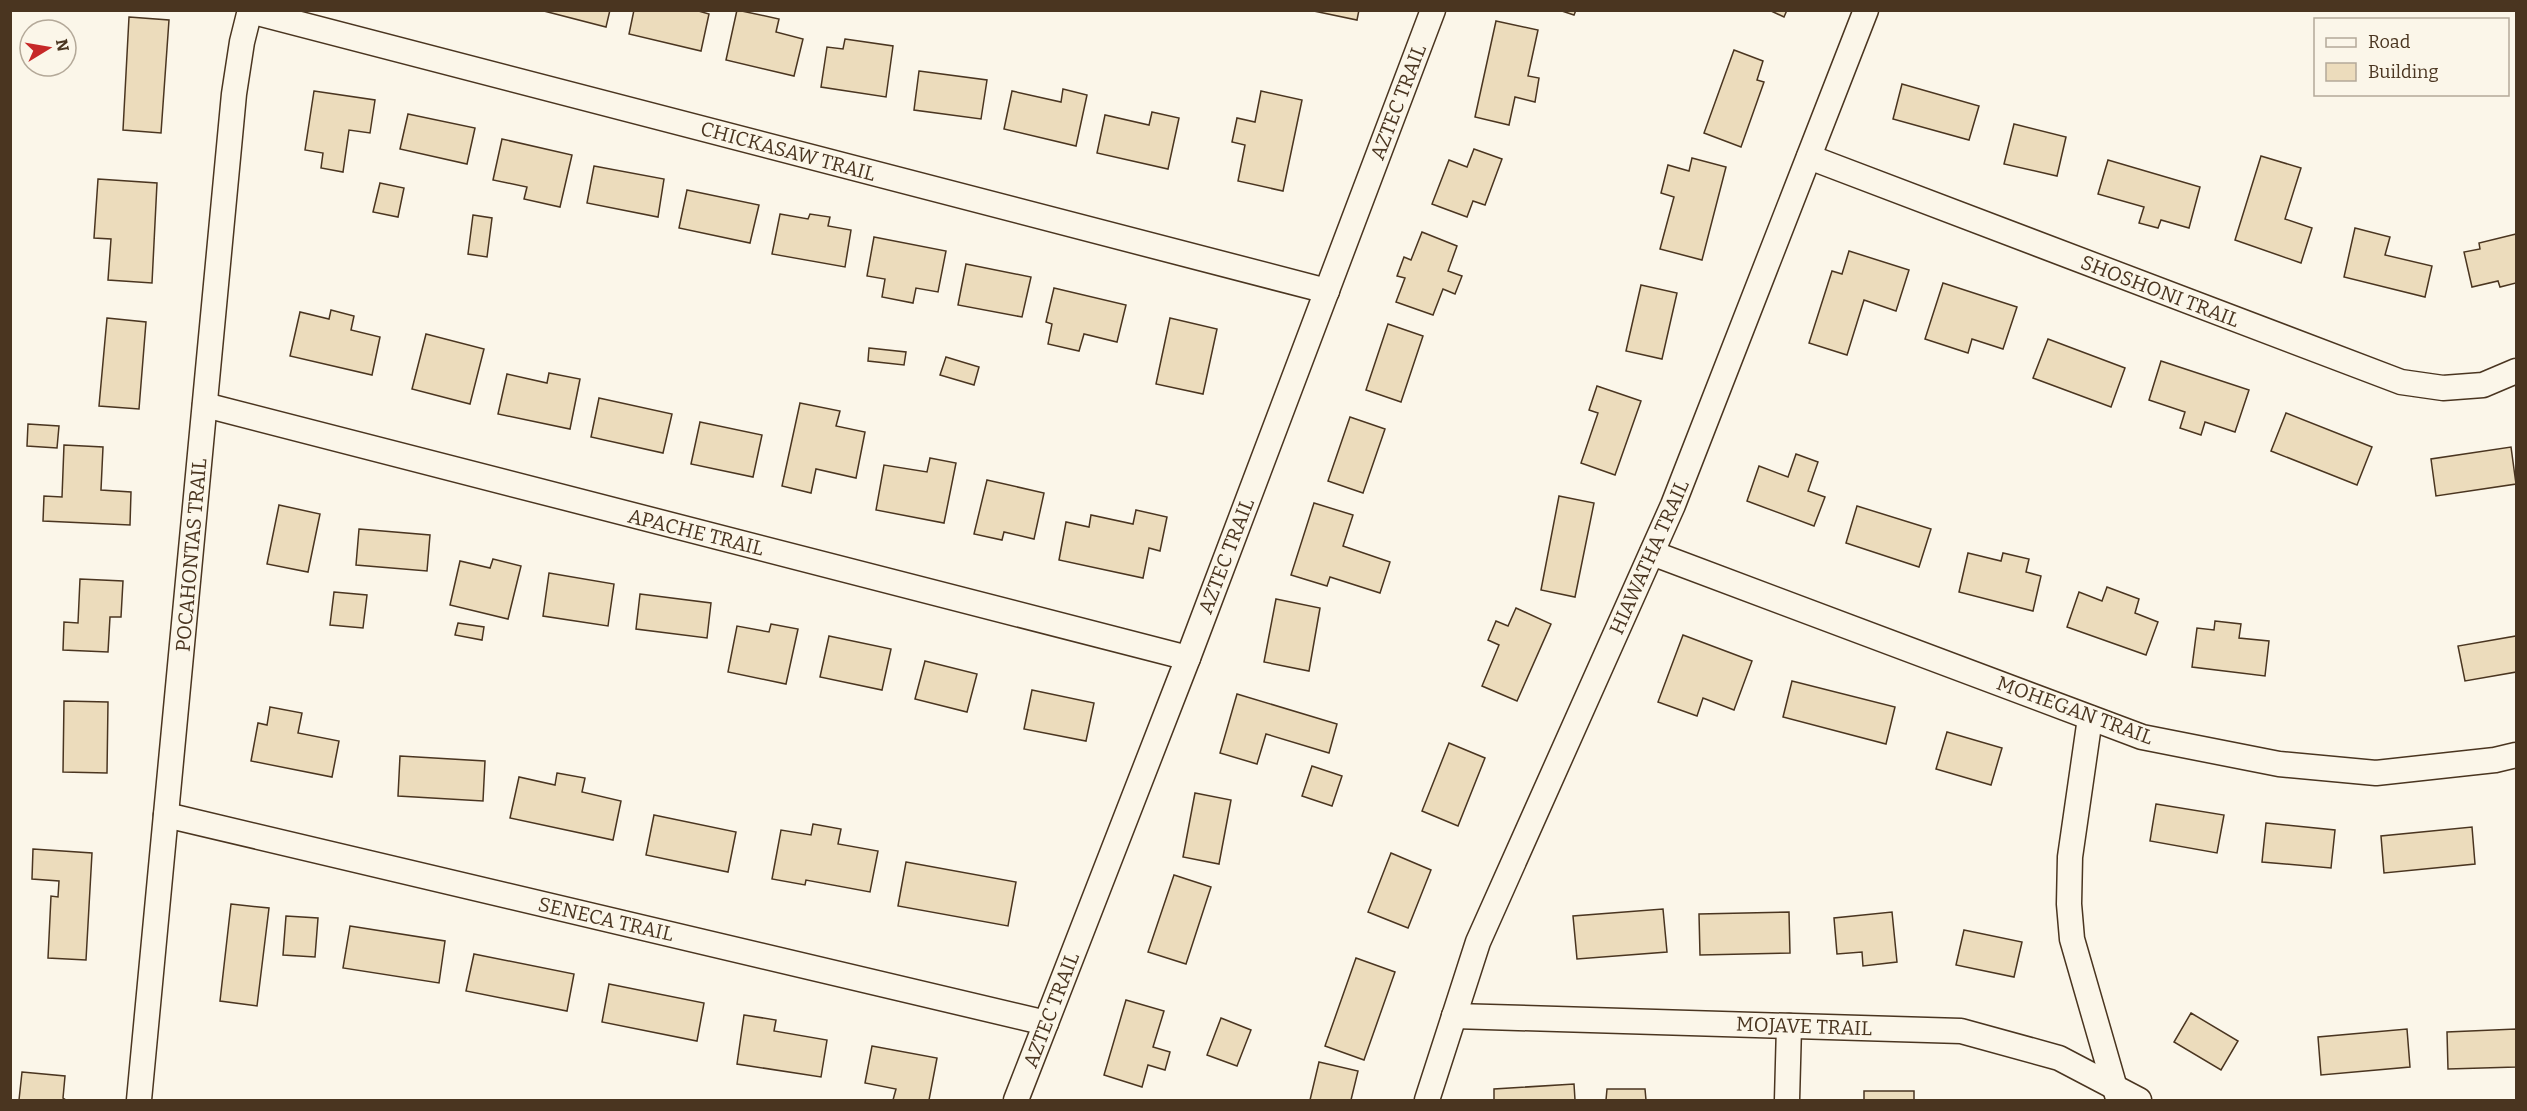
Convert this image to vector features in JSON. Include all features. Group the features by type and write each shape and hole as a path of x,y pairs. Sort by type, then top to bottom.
{"street":[{"name":"AZTEC TRAIL","path":"1016,1101 1188,658 1433,10"},
{"name":"HIAWATHA TRAIL","path":"1427,1101 1478,942 1674,505 1866,10"},
{"name":"CHICKASAW TRAIL","path":"250,11 1327,291"},
{"name":"POCAHONTAS TRAIL","path":"139,1101 234,94 242,42 250,11"},
{"name":"SHOSHONI TRAIL","path":"1809,158 2401,382 2443,388 2483,385 2517,371"},
{"name":"APACHE TRAIL","path":"205,405 1188,658"},
{"name":"MOHEGAN TRAIL","path":"1652,553 2142,737 2279,764 2376,773 2495,760 2517,755"},
{"path":"2091,718 2070,857 2069,904 2072,939 2116,1094"},
{"name":"SENECA TRAIL","path":"166,815 1046,1023"},
{"name":"MOJAVE TRAIL","path":"1454,1016 1961,1031 2059,1058 2116,1094 2139,1101"},
{"path":"1787,1101 1789,1026"}],"building":[{"path":"540,10 610,10 606,27"},
{"path":"634,10 695,10 709,14 701,51 629,34"},
{"path":"737,10 779,19 776,32 803,39 794,76 726,60"},
{"path":"1309,10 1359,10 1357,20"},
{"path":"1559,10 1576,10 1574,15"},
{"path":"1769,10 1787,10 1784,17"},
{"path":"129,17 169,20 161,133 123,130"},
{"path":"1496,21 1538,30 1528,76 1539,78 1535,102 1515,97 1509,125 1475,117"},
{"path":"845,39 893,46 886,97 821,87 827,47 843,49"},
{"path":"1734,50 1763,61 1757,80 1764,82 1741,147 1704,133"},
{"path":"919,71 987,80 981,119 914,110"},
{"path":"1902,84 1979,106 1969,140 1893,119"},
{"path":"1063,89 1087,95 1076,146 1004,129 1012,91 1061,102"},
{"path":"314,91 375,100 370,133 349,130 343,172 321,168 323,153 305,150"},
{"path":"1261,91 1302,100 1283,191 1238,181 1245,145 1232,142 1237,118 1255,122"},
{"path":"1152,112 1179,118 1168,169 1097,153 1105,115 1149,125"},
{"path":"408,114 475,128 467,164 400,149"},
{"path":"2014,124 2066,137 2057,176 2004,164"},
{"path":"502,139 572,155 560,207 524,199 527,187 493,180"},
{"path":"1474,149 1502,159 1485,205 1473,201 1467,217 1432,204 1449,160 1467,167"},
{"path":"2261,156 2301,168 2285,219 2312,228 2301,263 2235,240"},
{"path":"1692,158 1726,167 1702,260 1660,249 1674,197 1661,193 1668,165 1689,171"},
{"path":"2108,160 2200,187 2189,228 2161,220 2158,228 2139,223 2144,207 2098,194"},
{"path":"594,166 664,179 658,217 587,203"},
{"path":"98,179 157,183 152,283 108,280 111,239 94,238"},
{"path":"380,183 404,188 398,217 373,212"},
{"path":"687,190 759,205 750,243 679,228"},
{"path":"780,214 808,219 810,214 830,217 828,226 851,230 845,267 772,254"},
{"path":"473,215 492,218 487,257 468,254"},
{"path":"2355,228 2390,237 2385,255 2432,266 2425,297 2344,277"},
{"path":"1422,232 1457,246 1448,271 1462,276 1455,294 1443,289 1433,315 1396,302 1405,278 1397,276 1404,257 1411,260"},
{"path":"2516,234 2516,283 2500,287 2498,281 2472,287 2464,252 2480,249 2479,243"},
{"path":"874,237 946,251 938,292 916,288 913,303 882,297 885,279 867,276"},
{"path":"1849,251 1909,270 1896,311 1864,300 1847,355 1809,343 1832,271 1842,274"},
{"path":"966,264 1031,277 1022,317 958,305"},
{"path":"1943,283 2017,307 2003,349 1972,339 1968,353 1925,339"},
{"path":"1641,285 1677,293 1662,359 1626,351"},
{"path":"1054,288 1126,305 1117,342 1084,334 1079,351 1048,344 1052,324 1046,322"},
{"path":"331,310 354,316 351,330 380,337 372,375 290,356 300,312 329,319"},
{"path":"107,318 146,322 139,409 99,406"},
{"path":"1170,318 1217,329 1203,394 1156,384"},
{"path":"1388,324 1423,336 1401,402 1366,390"},
{"path":"426,334 484,349 470,404 412,389"},
{"path":"2048,339 2125,368 2111,407 2033,378"},
{"path":"869,348 906,352 904,365 868,361"},
{"path":"946,357 979,367 974,385 940,375"},
{"path":"2161,361 2249,390 2235,432 2205,422 2201,435 2180,428 2185,412 2149,400"},
{"path":"549,373 580,379 570,429 498,414 507,374 547,383"},
{"path":"1597,386 1641,401 1615,475 1581,463 1598,413 1589,410"},
{"path":"599,398 672,414 663,453 591,437"},
{"path":"800,403 840,411 836,426 865,432 856,478 816,469 811,493 782,486"},
{"path":"2286,413 2372,447 2357,485 2271,451"},
{"path":"1350,417 1385,429 1363,493 1328,481"},
{"path":"700,422 762,435 753,477 691,464"},
{"path":"28,424 59,426 57,448 27,446"},
{"path":"64,445 103,447 101,490 131,492 130,525 43,521 44,496 62,497"},
{"path":"2511,447 2516,484 2436,496 2431,459"},
{"path":"1796,454 1818,462 1808,491 1825,497 1814,526 1747,501 1759,466 1788,477"},
{"path":"930,458 956,463 944,523 876,510 884,465 927,472"},
{"path":"987,480 1044,493 1034,539 1004,532 1002,540 974,534"},
{"path":"1559,496 1594,503 1575,597 1541,590"},
{"path":"1314,503 1353,515 1343,546 1390,562 1380,593 1330,577 1327,586 1291,575"},
{"path":"279,505 320,514 308,572 267,564"},
{"path":"1857,506 1931,529 1919,567 1846,543"},
{"path":"1136,510 1167,517 1160,551 1149,548 1143,578 1059,560 1066,522 1089,527 1091,515 1133,524"},
{"path":"359,529 430,535 427,571 356,565"},
{"path":"1968,553 2001,561 2003,553 2029,559 2026,572 2041,576 2033,611 1959,592"},
{"path":"493,559 521,566 508,619 450,605 460,561 490,568"},
{"path":"549,573 614,584 608,626 543,616"},
{"path":"80,579 123,581 121,617 110,617 108,652 63,650 64,622 78,623"},
{"path":"2107,587 2139,599 2135,613 2158,622 2146,655 2067,627 2079,592 2102,601"},
{"path":"334,592 367,595 363,628 330,625"},
{"path":"640,594 711,603 707,638 636,629"},
{"path":"1276,599 1320,608 1309,671 1264,662"},
{"path":"1516,608 1551,624 1517,701 1482,686 1499,645 1488,640 1496,621 1508,626"},
{"path":"2215,621 2241,624 2239,638 2269,641 2265,676 2192,667 2197,628 2214,630"},
{"path":"458,623 484,627 482,640 455,635"},
{"path":"771,624 798,629 786,684 728,672 737,626 769,632"},
{"path":"1683,635 1752,661 1734,710 1703,698 1697,716 1658,702"},
{"path":"829,636 891,649 882,690 820,677"},
{"path":"2516,636 2516,672 2465,681 2458,646"},
{"path":"925,661 977,674 967,712 915,699"},
{"path":"1792,681 1895,707 1886,744 1783,717"},
{"path":"1032,690 1094,703 1086,741 1024,729"},
{"path":"1237,694 1337,724 1329,753 1266,734 1257,764 1220,753"},
{"path":"64,701 108,702 107,773 63,772"},
{"path":"270,707 302,713 298,733 339,741 332,777 251,761 258,723 267,725"},
{"path":"1947,732 2002,748 1991,785 1936,769"},
{"path":"1449,743 1485,758 1458,826 1422,811"},
{"path":"400,756 485,761 483,801 398,796"},
{"path":"1312,766 1342,776 1332,806 1302,796"},
{"path":"557,773 585,778 582,792 621,801 613,840 510,818 519,777 555,785"},
{"path":"1195,793 1231,800 1219,864 1183,857"},
{"path":"2156,804 2224,815 2217,853 2150,841"},
{"path":"654,815 736,832 728,872 646,855"},
{"path":"2266,823 2335,830 2331,868 2262,862"},
{"path":"813,824 841,829 838,844 878,851 870,892 806,880 805,885 772,879 781,830 811,835"},
{"path":"2472,827 2475,864 2384,873 2381,836"},
{"path":"33,849 92,853 86,960 48,958 51,896 58,897 59,881 32,879"},
{"path":"1391,853 1431,870 1408,928 1368,912"},
{"path":"906,862 1016,882 1008,926 898,906"},
{"path":"1174,875 1211,887 1186,964 1148,952"},
{"path":"231,904 269,908 257,1006 220,1001"},
{"path":"1663,909 1667,952 1577,959 1573,916"},
{"path":"1789,912 1790,953 1700,955 1699,914"},
{"path":"1892,912 1897,962 1863,966 1862,952 1837,954 1834,918"},
{"path":"286,916 318,918 315,957 283,955"},
{"path":"350,926 445,941 439,983 343,968"},
{"path":"1964,930 2022,942 2014,977 1956,965"},
{"path":"474,954 574,974 567,1011 466,991"},
{"path":"1356,958 1395,972 1364,1060 1325,1046"},
{"path":"609,984 704,1003 697,1041 602,1022"},
{"path":"1126,1000 1164,1011 1153,1047 1170,1052 1165,1070 1148,1065 1142,1087 1104,1075"},
{"path":"2191,1013 2238,1041 2221,1070 2174,1042"},
{"path":"744,1015 776,1020 774,1031 827,1040 821,1077 737,1064"},
{"path":"1221,1018 1251,1030 1237,1066 1207,1055"},
{"path":"2407,1029 2410,1067 2321,1075 2318,1037"},
{"path":"2516,1029 2516,1067 2448,1069 2447,1032"},
{"path":"872,1046 937,1058 929,1100 893,1100 896,1089 865,1083"},
{"path":"1319,1062 1358,1071 1351,1100 1310,1100"},
{"path":"22,1072 65,1076 63,1098 66,1100 19,1100"},
{"path":"1574,1084 1575,1100 1494,1100 1494,1089"},
{"path":"1607,1089 1645,1089 1646,1100 1606,1100"},
{"path":"1864,1091 1914,1091 1914,1100 1864,1100"}]}
